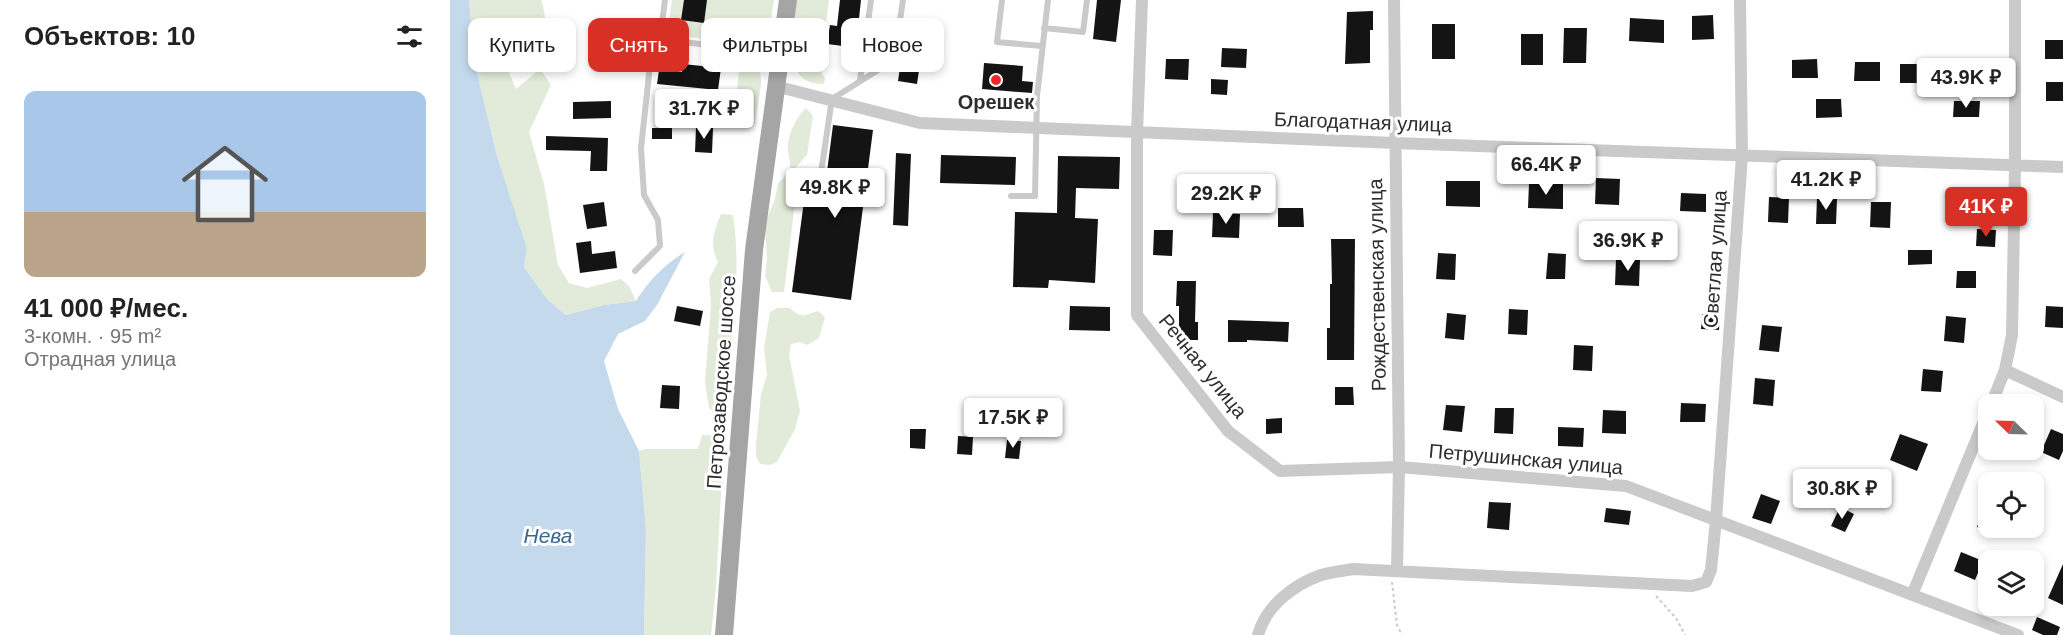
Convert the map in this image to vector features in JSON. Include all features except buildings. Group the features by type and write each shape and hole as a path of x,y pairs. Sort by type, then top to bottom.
{"main road":[{"name":"Петрозаводское шоссе","path":"785,18 788,0"},
{"name":"Петрозаводское шоссе","path":"724,635 754,250 777,72"}],"street":[{"name":"Речная улица","path":"1142,0 1137,133 1137,315 1228,431 1280,471 1399,467"},
{"name":"Рождественская улица","path":"1394,0 1399,467 1397,570"},
{"name":"Светлая улица","path":"1658,584 1692,586 1706,582 1712,570 1742,156 1740,0"},
{"path":"1995,394 2005,370 2012,335 2015,0"},
{"name":"Благодатная улица","path":"775,86 920,123 2063,168"},
{"path":"2005,370 2063,397"},
{"path":"1912,595 1978,436"},
{"name":"Петрушинская улица","path":"1399,467 1626,486 2018,635"},
{"path":"1258,635 1272,608 1295,587 1322,574 1353,569 1658,584"}],"lane":[{"path":"663,18 665,0"},
{"path":"860,81 871,0"},
{"path":"819,186 832,99 894,60 903,0"},
{"path":"1002,0 997,42 1042,46"},
{"path":"1011,196 1035,196 1035,127 1048,0"},
{"path":"1044,28 1083,32 1087,0"},
{"path":"635,271 660,246 658,220 644,195 640,148 649,72"}],"path":[{"path":"1397,570 1391,584 1397,625 1402,635"},
{"path":"1658,584 1656,596 1676,618 1685,635"}],"green space":[{"path":"469,0 541,0 545,16 545,18 471,18"},
{"path":"672,0 774,0 771,18 701,18 701,38 689,37 689,18 669,18"},
{"path":"797,0 829,0 827,18 793,18"},
{"path":"477,72 509,72 516,89 536,72 542,72 551,85 529,132 544,184 558,265 569,283 587,288 621,279 629,286 636,301 604,305 566,315 547,299 524,267 527,248 497,156"},
{"path":"739,72 760,72 761,85 755,124 747,127 740,123 736,103"},
{"path":"798,72 822,72 825,78 824,84 810,82"},
{"path":"806,108 813,116 807,155 796,167 789,182 796,194 784,292 772,292 765,276 767,258 765,228 778,183 790,168 788,143 790,134 797,119"},
{"path":"721,214 733,215 736,274 734,314 723,400 721,410 713,411 709,408 705,382 711,304 709,279 718,262 714,249 714,238"},
{"path":"777,308 790,308 797,314 803,315 818,311 825,317 819,338 807,345 800,342 791,344 789,355 800,411 795,429 777,462 770,465 760,464 756,456 756,445 761,394 767,375 764,348 770,312"},
{"path":"702,435 724,436 716,587 711,635 644,635 646,529 639,451 698,449"}],"water":[{"name":"Нева","path":"450,0 469,0 471,18 468,18 468,72 477,72 497,156 527,248 524,267 547,299 566,315 604,305 636,301 646,286 670,262 685,252 657,305 645,321 618,334 604,361 618,409 639,451 646,529 644,635 450,635"}],"place":[{"name":"Орешек","path":"996,80"}]}
